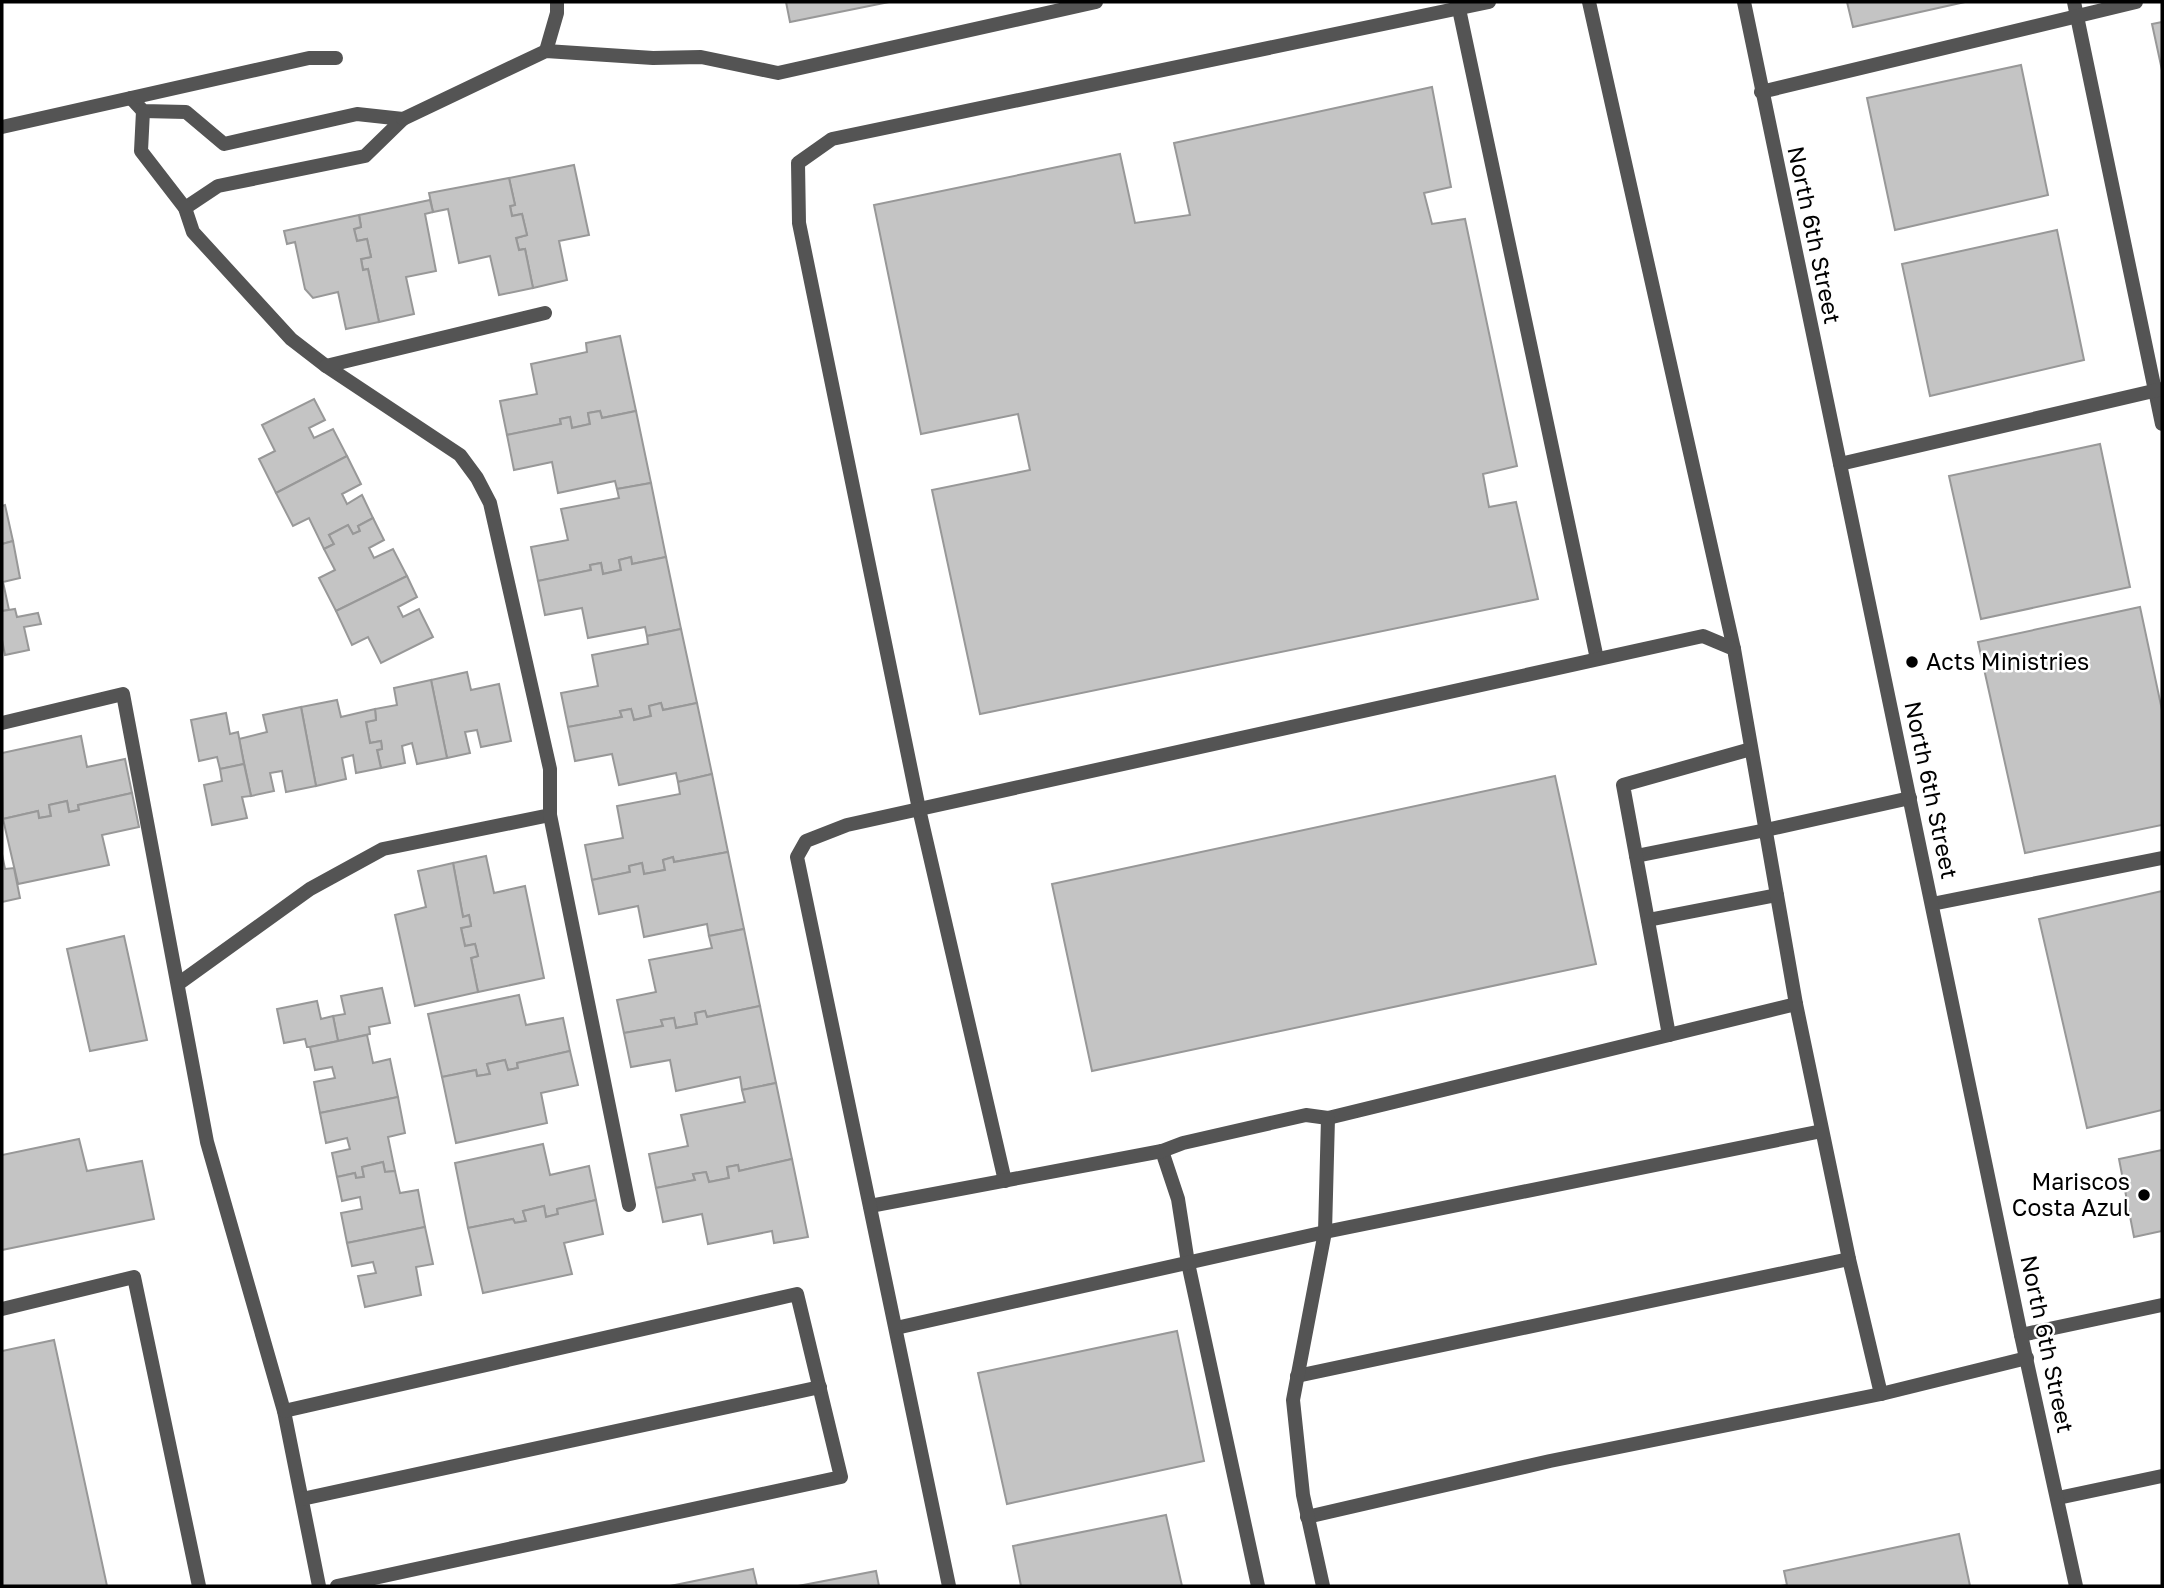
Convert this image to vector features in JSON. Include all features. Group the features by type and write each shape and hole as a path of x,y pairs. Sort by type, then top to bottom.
{"street":[{"path":"546,51 557,2"},
{"path":"184,208 218,186 365,156 403,119 546,51 653,58 701,57 778,73 1096,2"},
{"path":"1004,1181 919,809 799,223 798,163 832,139 1489,2"},
{"path":"1589,2 1734,649 1796,1004 1849,1259 1881,1394"},
{"name":"North 6th Street","path":"1744,2 2021,1335 2076,1586"},
{"path":"1761,92 2075,9 2136,2"},
{"path":"1459,9 1597,659"},
{"path":"2075,9 2159,390 2162,424"},
{"path":"2,127 309,58 337,58"},
{"path":"131,98 143,111 141,151 184,208 193,232 291,339 326,366 460,455 477,478 490,503 550,769 550,815 629,1205"},
{"path":"143,111 186,112 224,144 357,114 403,119"},
{"path":"326,366 545,313"},
{"path":"1840,464 2159,390"},
{"path":"949,1586 797,858 806,841 846,825 1703,636 1734,649"},
{"path":"2,723 123,694 207,1142 284,1411 319,1586"},
{"path":"1669,1035 1623,785 1751,749"},
{"path":"1636,856 1910,798"},
{"path":"178,984 310,889 383,849 550,815"},
{"path":"1932,904 2162,858"},
{"path":"1648,920 1777,895"},
{"path":"870,1206 1162,1151 1184,1143 1306,1115 1328,1118 1796,1004"},
{"path":"1323,1586 1303,1495 1293,1400 1325,1233 1328,1118"},
{"path":"896,1328 1325,1233 1822,1131"},
{"path":"1162,1151 1178,1199 1188,1263 1258,1586"},
{"path":"1297,1376 1849,1259"},
{"path":"2,1309 134,1277 199,1586"},
{"path":"284,1411 797,1294 841,1477 337,1586"},
{"path":"2021,1335 2162,1305"},
{"path":"1307,1517 1550,1461 1881,1394 2027,1358"},
{"path":"302,1499 820,1387"},
{"path":"2058,1498 2162,1476"}],"building":[{"path":"786,2 889,2 790,22"},
{"path":"1847,2 1965,2 1853,27"},
{"path":"2162,22 2162,70 2152,24"},
{"path":"2021,65 2048,195 1895,230 1867,98"},
{"path":"1432,87 1451,187 1424,193 1432,224 1465,219 1517,466 1483,474 1489,507 1516,502 1538,599 980,714 932,490 1030,470 1018,414 921,434 874,205 1120,154 1135,223 1190,215 1174,143"},
{"path":"574,165 589,235 559,241 567,280 533,288 525,249 519,250 516,238 527,235 522,214 512,216 510,206 515,205 509,178"},
{"path":"509,178 515,205 510,206 512,216 522,214 527,235 516,238 519,250 525,249 533,288 499,295 490,256 459,263 448,209 433,212 429,193"},
{"path":"430,200 433,212 425,214 436,271 406,277 414,314 379,322 368,269 363,270 361,259 371,257 367,239 357,241 354,229 361,227 359,215"},
{"path":"359,215 361,227 354,229 357,241 367,239 371,257 361,259 363,270 368,269 379,322 346,329 338,292 313,298 305,289 295,242 287,244 284,231"},
{"path":"2057,230 2084,360 1930,396 1902,264"},
{"path":"620,336 636,411 602,418 600,411 588,413 590,424 572,428 570,417 560,419 561,424 507,435 500,401 537,394 531,364 587,352 586,343"},
{"path":"314,399 325,420 309,428 314,438 333,429 347,456 276,493 259,459 275,451 262,425"},
{"path":"600,411 602,418 636,411 651,483 617,489 615,481 558,493 552,462 514,470 507,435 561,424 560,419 570,417 572,428 590,424 588,413"},
{"path":"2100,444 2130,587 1981,619 1949,476"},
{"path":"347,456 361,484 342,494 347,504 362,495 373,518 358,526 360,531 353,534 348,525 329,535 334,544 324,549 309,518 293,526 276,493"},
{"path":"651,483 666,557 632,564 631,557 619,560 621,570 603,574 601,563 590,565 591,570 538,581 531,547 568,540 561,509 619,498 617,489"},
{"path":"5,505 13,541 2,544 2,506"},
{"path":"373,518 384,540 369,548 374,558 393,549 407,576 336,611 319,578 335,570 324,549 334,544 329,535 348,525 353,534 360,531 358,526"},
{"path":"13,541 20,578 3,582 9,610 2,611 2,544"},
{"path":"631,557 632,564 666,557 681,629 647,636 645,627 588,638 582,608 545,615 538,581 591,570 590,565 601,563 603,574 621,570 619,560"},
{"path":"407,576 417,597 398,607 403,617 419,609 433,637 381,663 368,637 352,645 336,611"},
{"path":"2140,607 2162,710 2162,825 2025,853 1978,642"},
{"path":"15,609 17,617 38,613 41,624 24,627 29,650 5,655 2,611"},
{"path":"681,629 697,703 663,710 661,703 649,706 651,716 634,720 631,709 620,711 622,717 568,727 561,693 598,686 592,655 648,644 647,636"},
{"path":"467,672 471,690 499,684 511,741 481,747 477,730 465,732 470,753 447,758 431,680"},
{"path":"431,680 447,758 417,764 412,743 402,746 405,763 381,768 377,750 382,749 381,741 370,743 366,722 376,720 375,709 397,705 394,688"},
{"path":"337,700 341,717 375,709 376,720 366,722 370,743 381,741 382,749 377,750 381,768 356,773 353,755 342,758 346,779 316,786 301,707"},
{"path":"661,703 663,710 697,703 712,774 678,782 676,773 619,785 612,754 575,761 568,727 622,717 620,711 631,709 634,720 651,716 649,706"},
{"path":"301,707 316,786 286,792 282,771 270,773 274,791 251,796 239,739 267,732 263,715"},
{"path":"226,713 230,734 238,732 244,764 220,769 217,757 199,761 191,720"},
{"path":"81,736 87,767 125,759 132,793 78,805 79,810 69,812 67,801 49,805 51,816 39,818 38,811 3,819 2,753"},
{"path":"244,764 251,796 242,797 247,818 212,825 204,785 222,781 220,769"},
{"path":"712,774 728,852 674,862 673,857 663,860 665,870 644,874 642,863 629,866 630,872 592,880 585,845 623,838 617,806 680,794 678,782"},
{"path":"1555,776 1596,964 1092,1071 1052,884"},
{"path":"132,793 139,827 102,835 109,865 18,884 3,819 38,811 39,818 51,816 49,805 67,801 69,812 79,810 78,805"},
{"path":"728,852 744,929 709,936 707,924 644,937 638,906 599,914 592,880 630,872 629,866 642,863 644,874 665,870 663,860 673,857 674,862"},
{"path":"2,854 5,869 14,868 20,898 2,902"},
{"path":"486,856 494,893 525,886 544,978 478,992 471,958 478,956 475,944 465,946 461,928 471,926 469,915 463,917 453,863"},
{"path":"453,863 463,917 469,915 471,926 461,928 465,946 475,944 478,956 471,958 478,992 415,1006 395,915 426,907 418,871"},
{"path":"2162,891 2162,1110 2087,1128 2039,919"},
{"path":"744,929 760,1006 707,1017 705,1011 695,1013 697,1024 676,1028 674,1018 661,1020 663,1026 624,1033 617,1000 656,992 649,960 712,948 709,936"},
{"path":"124,936 147,1040 90,1051 67,949"},
{"path":"382,988 390,1023 369,1027 370,1034 338,1041 333,1016 345,1014 341,996"},
{"path":"519,995 526,1025 563,1018 570,1051 517,1063 518,1068 508,1070 505,1060 487,1064 490,1074 477,1076 476,1070 442,1077 428,1014"},
{"path":"317,1001 321,1019 333,1016 338,1041 310,1047 307,1047 305,1039 284,1043 277,1009"},
{"path":"760,1006 776,1083 742,1090 740,1077 676,1091 670,1060 631,1067 624,1033 663,1026 661,1020 674,1018 676,1028 697,1024 695,1013 705,1011 707,1017"},
{"path":"367,1035 373,1063 390,1059 398,1097 320,1113 314,1082 335,1078 332,1067 315,1070 310,1047"},
{"path":"570,1051 578,1085 541,1093 547,1123 456,1143 442,1077 476,1070 477,1076 490,1074 487,1064 505,1060 508,1070 518,1068 517,1063"},
{"path":"776,1083 792,1159 739,1171 738,1165 727,1167 729,1178 709,1182 706,1172 693,1174 695,1180 656,1188 649,1154 688,1146 681,1115 745,1102 742,1090"},
{"path":"398,1097 405,1133 388,1137 395,1171 385,1172 383,1162 362,1167 364,1177 356,1178 355,1173 337,1177 332,1153 350,1149 347,1138 326,1143 320,1113"},
{"path":"79,1139 87,1171 142,1161 154,1219 2,1250 2,1155"},
{"path":"543,1144 550,1175 589,1166 596,1200 557,1209 558,1214 546,1217 544,1206 523,1211 526,1221 515,1223 513,1219 468,1228 455,1163"},
{"name":"Mariscos Costa Azul","path":"2162,1150 2162,1231 2134,1237 2119,1159"},
{"path":"792,1159 808,1237 774,1243 772,1231 708,1244 702,1214 663,1222 656,1188 695,1180 693,1174 706,1172 709,1182 729,1178 727,1167 738,1165 739,1171"},
{"path":"383,1162 385,1172 395,1171 400,1193 418,1190 425,1227 347,1243 341,1213 362,1209 360,1197 342,1201 337,1177 355,1173 356,1178 364,1177 362,1167"},
{"path":"596,1200 603,1234 564,1243 572,1274 483,1293 468,1228 513,1219 515,1223 526,1221 523,1211 544,1206 546,1217 558,1214 557,1209"},
{"path":"425,1227 433,1264 416,1267 421,1295 365,1307 358,1276 376,1273 373,1262 352,1266 347,1243"},
{"path":"1177,1331 1204,1461 1007,1504 978,1373"},
{"path":"54,1340 107,1586 2,1586 2,1351"},
{"path":"1166,1515 1182,1586 1021,1586 1013,1546"},
{"path":"1959,1534 1970,1586 1781,1586 1787,1585 1784,1571"},
{"path":"753,1569 757,1586 670,1586"},
{"path":"876,1571 879,1586 798,1586"}],"place":[{"name":"Acts Ministries","path":"1912,662"},
{"name":"Mariscos Costa Azul","path":"2144,1195"}]}
